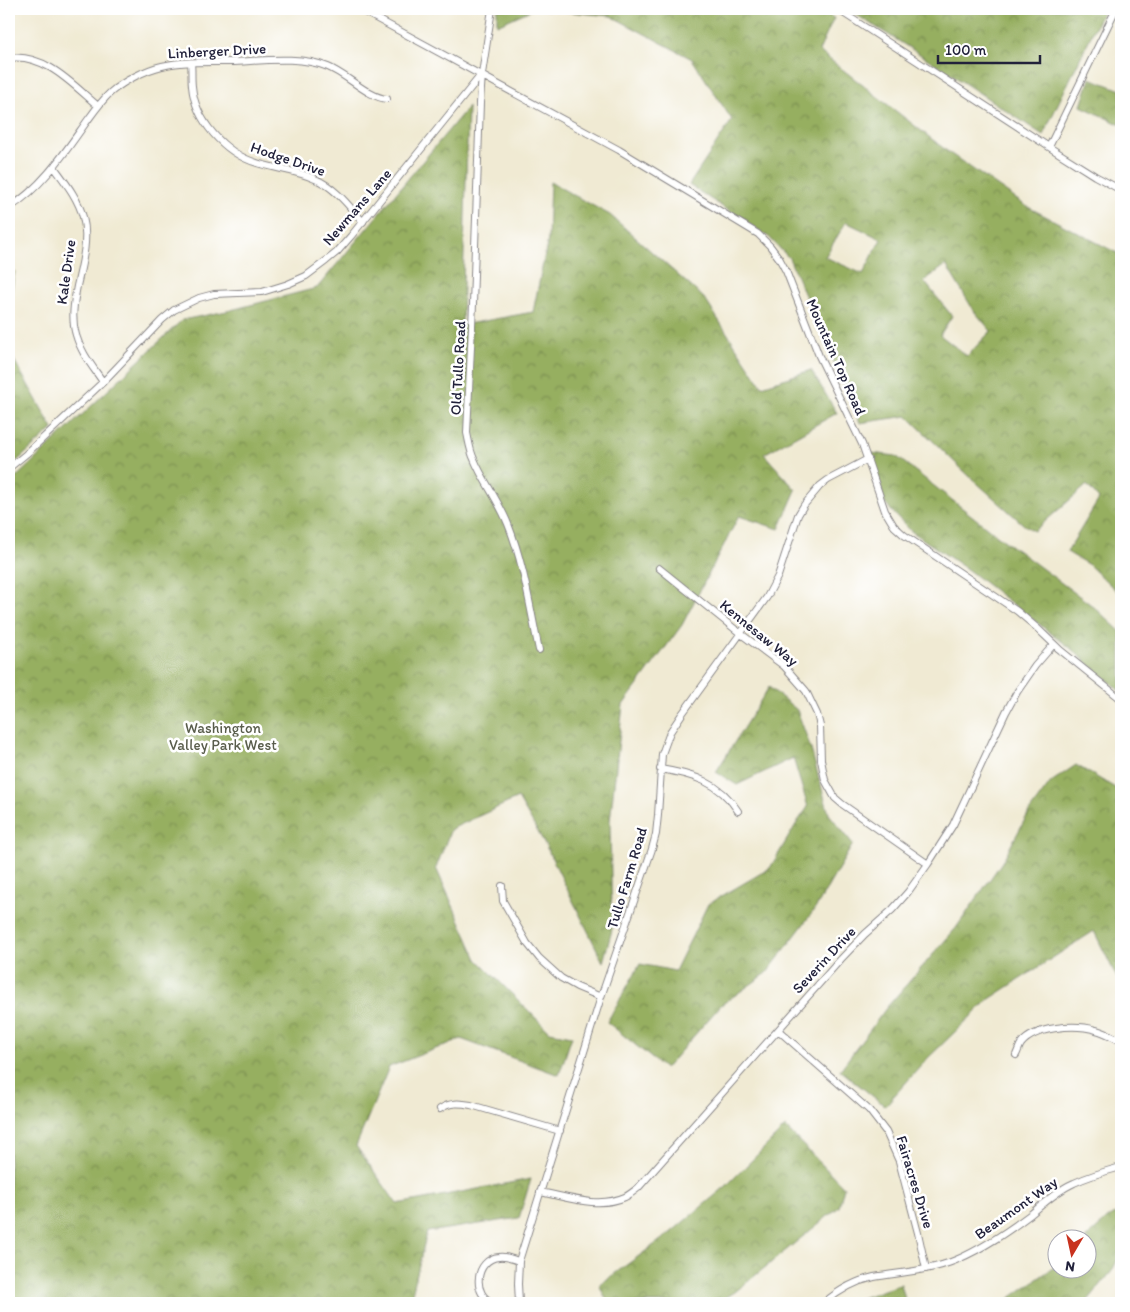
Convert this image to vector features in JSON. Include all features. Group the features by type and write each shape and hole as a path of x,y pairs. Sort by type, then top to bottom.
{"street":[{"name":"Mountain Top Road","path":"359,9 619,150 758,234 770,246 786,271 819,356 862,444 885,511 894,526 904,535 1017,611 1121,699"},
{"name":"Old Tullo Road","path":"492,9 482,74 480,104 474,304 467,433 475,461 503,512 511,531 523,571 538,650"},
{"path":"837,9 1049,147 1121,190"},
{"path":"1049,147 1116,9"},
{"path":"9,58 28,59 54,69 98,106"},
{"name":"Linberger Drive","path":"9,208 40,183 110,93 142,73 161,66 191,63 297,60 316,63 339,72 377,97 387,99"},
{"name":"Hodge Drive","path":"191,63 194,98 199,111 204,122 226,148 256,163 291,170 315,178 334,190 363,222"},
{"name":"Newmans Lane","path":"9,468 103,382 162,320 174,310 199,298 214,294 262,292 288,284 306,276 337,252 482,74"},
{"name":"Kale Drive","path":"54,167 72,192 83,216 85,226 84,250 73,318 75,334 80,348 103,382"},
{"name":"Tullo Farm Road","path":"519,1303 519,1261 601,997 656,834 662,754 670,732 767,597 778,576 796,520 804,505 820,486 828,480 868,459"},
{"name":"Kennesaw Way","path":"659,568 784,666 806,691 818,720 820,726 821,760 825,780 835,798 928,864"},
{"name":"Severin Drive","path":"540,1192 594,1202 607,1202 626,1197 638,1188 841,958 892,910 908,892 953,825 1017,692 1054,644"},
{"path":"660,769 698,777 710,783 725,794 738,811"},
{"path":"502,886 502,901 539,958 561,978 576,987 601,997"},
{"path":"1016,1055 1020,1045 1025,1040 1035,1034 1058,1027 1095,1029 1121,1041"},
{"name":"Fairacres Drive","path":"778,1030 869,1110 886,1132 898,1161 926,1269"},
{"path":"440,1109 447,1104 460,1103 471,1105 560,1131"},
{"name":"Beaumont Way","path":"824,1303 846,1288 873,1277 911,1272 954,1261 983,1247 1074,1183 1121,1167"},
{"path":"494,1303 489,1302 480,1292 478,1284 481,1267 492,1258 500,1256 519,1261"}],"green space":[{"path":"497,9 533,9 497,25"},
{"path":"538,9 815,9 834,18 819,51 951,154 1026,206 1121,255 1121,595 1089,565 1067,552 1099,499 1087,485 1034,531 1024,525 968,475 907,416 860,423 789,258 769,237 689,185 732,120 692,59 611,16","holes":["846,222 881,239 863,274 825,257","946,265 974,311 991,331 967,356 940,335 952,316 924,281"]},
{"path":"847,9 1104,9 1043,135 934,63"},
{"path":"1090,78 1121,90 1121,125 1081,106"},
{"name":"Washington Valley Park West","path":"468,107 462,325 533,312 548,239 550,182 610,215 704,298 762,386 811,370 837,413 764,454 796,490 779,529 739,516 682,625 623,705 610,821 612,930 603,962 545,844 518,798 451,829 436,868 477,959 550,1032 572,1036 559,1075 461,1039 389,1067 356,1146 397,1204 531,1179 519,1218 427,1232 411,1303 9,1303 9,484 182,320 227,311 317,288"},
{"path":"9,260 15,272 9,306"},
{"path":"9,351 53,429 9,468"},
{"path":"871,453 896,456 994,533 1094,607 1121,632 1121,692 1069,647 968,570 911,531 885,504"},
{"path":"769,687 797,710 810,746 829,814 853,844 815,909 767,973 721,1005 665,1069 607,1022 640,964 675,971 708,904 770,868 808,807 793,758 737,785 716,772"},
{"path":"1076,765 1117,789 1121,799 1121,984 1094,931 988,1000 928,1058 885,1106 840,1070 887,1007 956,928 1002,862 1029,812 1051,782"},
{"path":"785,1127 844,1187 839,1207 735,1292 717,1303 608,1303 599,1285 669,1234 725,1187"},
{"path":"1121,1213 1121,1253 1112,1271 1086,1303 1003,1303 1048,1271 1048,1280 1098,1280 1098,1230 1095,1230 1112,1215"},
{"path":"901,1284 906,1303 847,1303"}],"waterway":[{"path":"9,1294 16,1303"}]}
